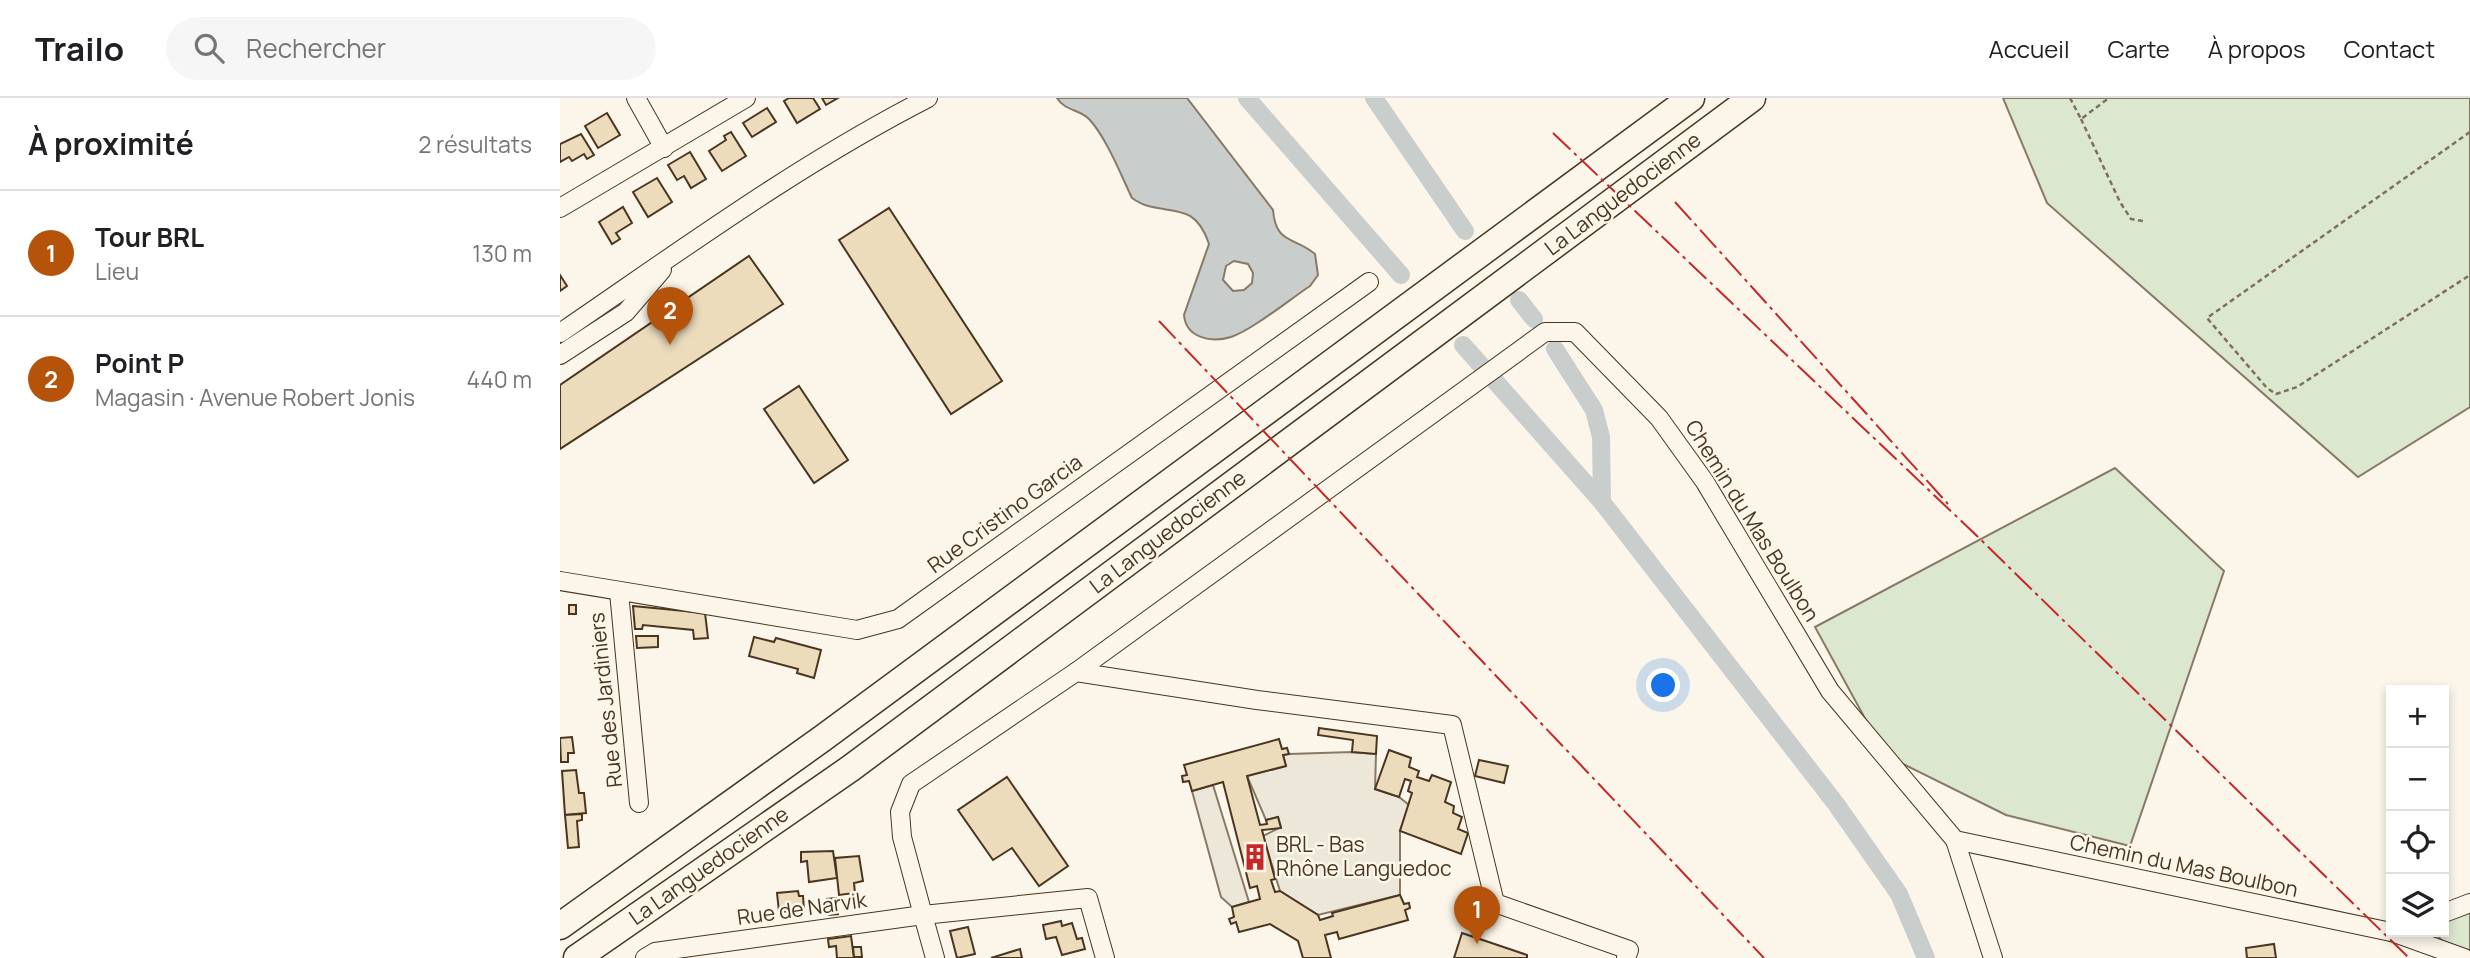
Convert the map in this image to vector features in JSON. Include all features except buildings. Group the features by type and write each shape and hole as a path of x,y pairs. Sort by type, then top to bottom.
{"highway":[{"name":"La Languedocienne","path":"560,926 823,738 1692,98"},
{"name":"La Languedocienne","path":"577,958 851,768 1752,98"}],"street":[{"path":"636,98 664,148"},
{"path":"560,208 746,98"},
{"path":"567,328 678,251 869,128 928,98"},
{"path":"560,355 626,312 678,251"},
{"name":"Rue Cristino Garcia","path":"560,581 857,630 898,619 1369,282"},
{"path":"567,328 587,337"},
{"name":"Chemin du Mas Boulbon","path":"923,915 902,837 900,812 911,784 1076,672 1545,332 1575,332 1659,418 1704,482 1830,691 1955,840 2386,930"},
{"name":"Rue des Jardiniers","path":"619,592 639,803"},
{"path":"1076,672 1257,700 1452,725 1495,903 1629,950 1626,958"},
{"path":"1955,840 1993,958"},
{"name":"Rue de Narvik","path":"645,958 656,952 923,915 1088,898 1105,958"},
{"path":"2449,911 2470,903"},
{"path":"923,915 935,958"},
{"name":"Chemin du Mas Boulbon","path":"2407,937 2464,958"}],"path":[{"path":"2070,98 2120,202 2132,219 2143,221"},
{"path":"2081,119 2109,98"},
{"path":"2470,132 2207,318 2267,388 2277,394 2297,387 2470,275"}],"green space":[{"path":"2003,98 2470,98 2470,407 2358,477 2047,203"},
{"path":"2115,468 2224,571 2130,846 2006,815 1885,755 1815,627"},
{"path":"2470,906 2470,954 2447,946 2439,937 2449,937 2449,914"}],"shaded area":[{"path":"1057,98 1187,98 1273,210 1282,235 1315,254 1318,275 1310,286 1240,333 1223,339 1208,339 1194,334 1184,315 1209,244 1202,229 1186,214 1154,208 1132,198 1113,157 1089,119","holes":["1234,261 1248,264 1253,273 1252,283 1244,290 1233,291 1223,280 1226,266"]},
{"path":"1352,752 1376,754 1375,789 1399,797 1409,805 1400,831 1400,895 1318,915 1280,891 1263,836 1281,827 1278,817 1266,820 1247,776 1286,766 1283,755"},
{"path":"1213,785 1249,902 1232,907 1221,897 1192,791"}],"waterway":[{"path":"1247,98 1401,275"},
{"path":"1374,98 1465,231"},
{"path":"1519,300 1534,319"},
{"path":"1463,345 1602,502 1836,804 1899,894 1926,958"},
{"path":"1555,349 1594,410 1601,437 1602,502"}],"power":[{"path":"1553,133 1976,535 2409,958"},
{"path":"1675,202 1948,504"},
{"path":"1159,321 1764,958"}],"place":[{"name":"Point P","path":"670,345"},
{"name":"BRL - Bas Rhône Languedoc","path":"1255,857"},
{"name":"Tour BRL","path":"1477,944"}]}
